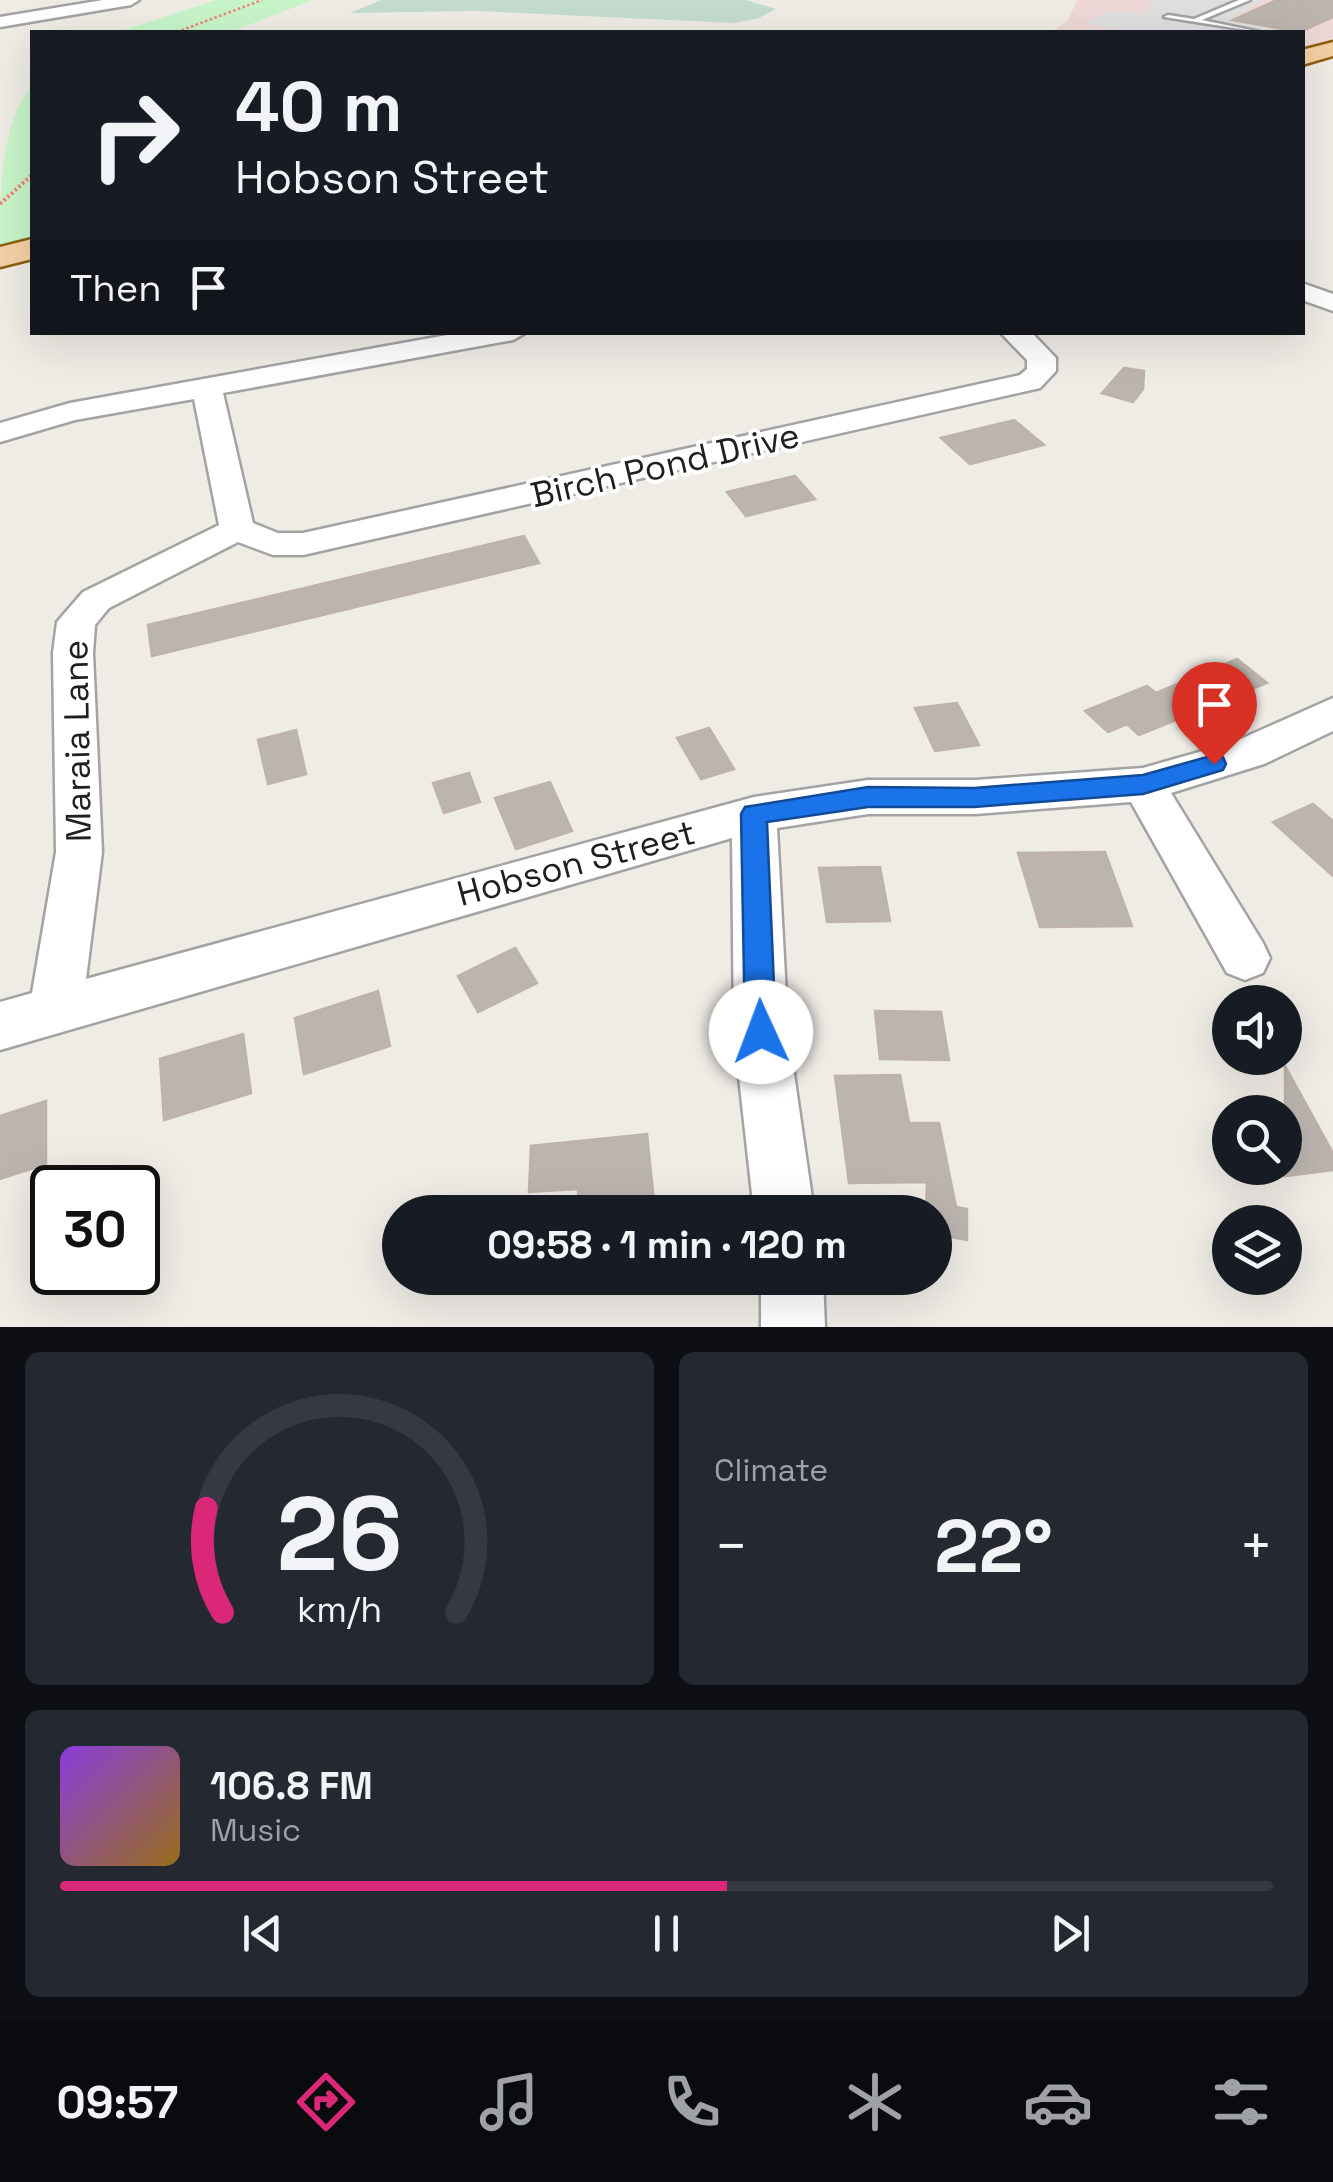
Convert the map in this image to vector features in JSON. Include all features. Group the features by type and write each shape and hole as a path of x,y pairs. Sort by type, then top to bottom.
{"main road":[{"path":"1305,59 1333,49"},
{"path":"1305,60 1333,59"},
{"path":"0,256 30,249"}],"street":[{"path":"0,22 131,0"},
{"path":"1305,292 1333,303"},
{"path":"0,433 70,412 497,335"},
{"name":"Birch Pond Drive","path":"236,529 273,544 303,544 1030,382 1041,371 1042,358 1017,335"},
{"path":"207,388 236,529"},
{"name":"Maraia Lane","path":"56,1010 80,852 73,653 76,622 96,600 236,529"},
{"name":"Hobson Street","path":"0,1026 754,814 868,797 974,797 1143,785 1249,754 1333,713"},
{"path":"1143,785 1246,958"},
{"path":"754,814 761,1032 782,1195"},
{"path":"792,1295 793,1327"}],"lane":[{"path":"1196,20 1246,0"},
{"path":"1200,30 1167,28 1169,12 1246,30"}],"path":[{"path":"182,30 262,0"},
{"path":"0,204 30,177"}],"shaded area":[{"path":"1077,0 1333,0 1333,38 1305,47 1305,30 1055,30 1068,20"},
{"path":"1151,0 1265,0 1227,20 1278,30 1119,30 1085,23 1109,11 1148,14"}],"green space":[{"path":"216,0 313,0 235,30 124,30"},
{"path":"381,0 746,0 776,9 759,18 735,23 476,11 350,13"},
{"path":"30,88 30,240 0,247 4,160 21,101"}],"building":[{"path":"1277,0 1333,0 1333,17 1304,30 1233,20"},
{"path":"1124,368 1144,371 1143,389 1133,402 1102,393"},
{"path":"1014,420 1044,445 970,464 941,438"},
{"path":"795,476 815,499 746,516 727,492"},
{"path":"524,536 539,563 152,656 148,625"},
{"path":"1237,659 1267,683 1139,735 1127,724 1108,732 1085,711 1147,686 1156,693"},
{"path":"957,703 979,745 935,751 915,708"},
{"path":"709,728 734,769 701,779 677,738"},
{"path":"296,730 306,774 268,784 258,740"},
{"path":"469,773 480,802 444,813 433,783"},
{"path":"550,782 572,831 516,849 495,798"},
{"path":"1313,804 1333,821 1333,876 1273,822"},
{"path":"1105,852 1132,926 1040,927 1018,853"},
{"path":"880,867 890,921 827,922 819,868"},
{"path":"515,948 537,983 478,1012 458,976"},
{"path":"378,991 390,1046 304,1074 295,1018"},
{"path":"875,1011 941,1012 949,1060 880,1059"},
{"path":"243,1034 251,1093 164,1120 160,1059"},
{"path":"900,1075 909,1123 939,1123 956,1207 967,1209 967,1240 952,1237 952,1195 927,1195 927,1182 849,1183 835,1076"},
{"path":"1285,1075 1290,1075 1301,1095 1285,1095"},
{"path":"1302,1097 1333,1153 1333,1170 1302,1174"},
{"path":"46,1101 46,1164 30,1165 30,1169 0,1179 0,1116"},
{"path":"647,1134 653,1195 578,1195 578,1189 529,1192 531,1146"}],"route":[{"path":"761,1032 754,814 868,797 974,797 1143,785 1214,764"}]}
